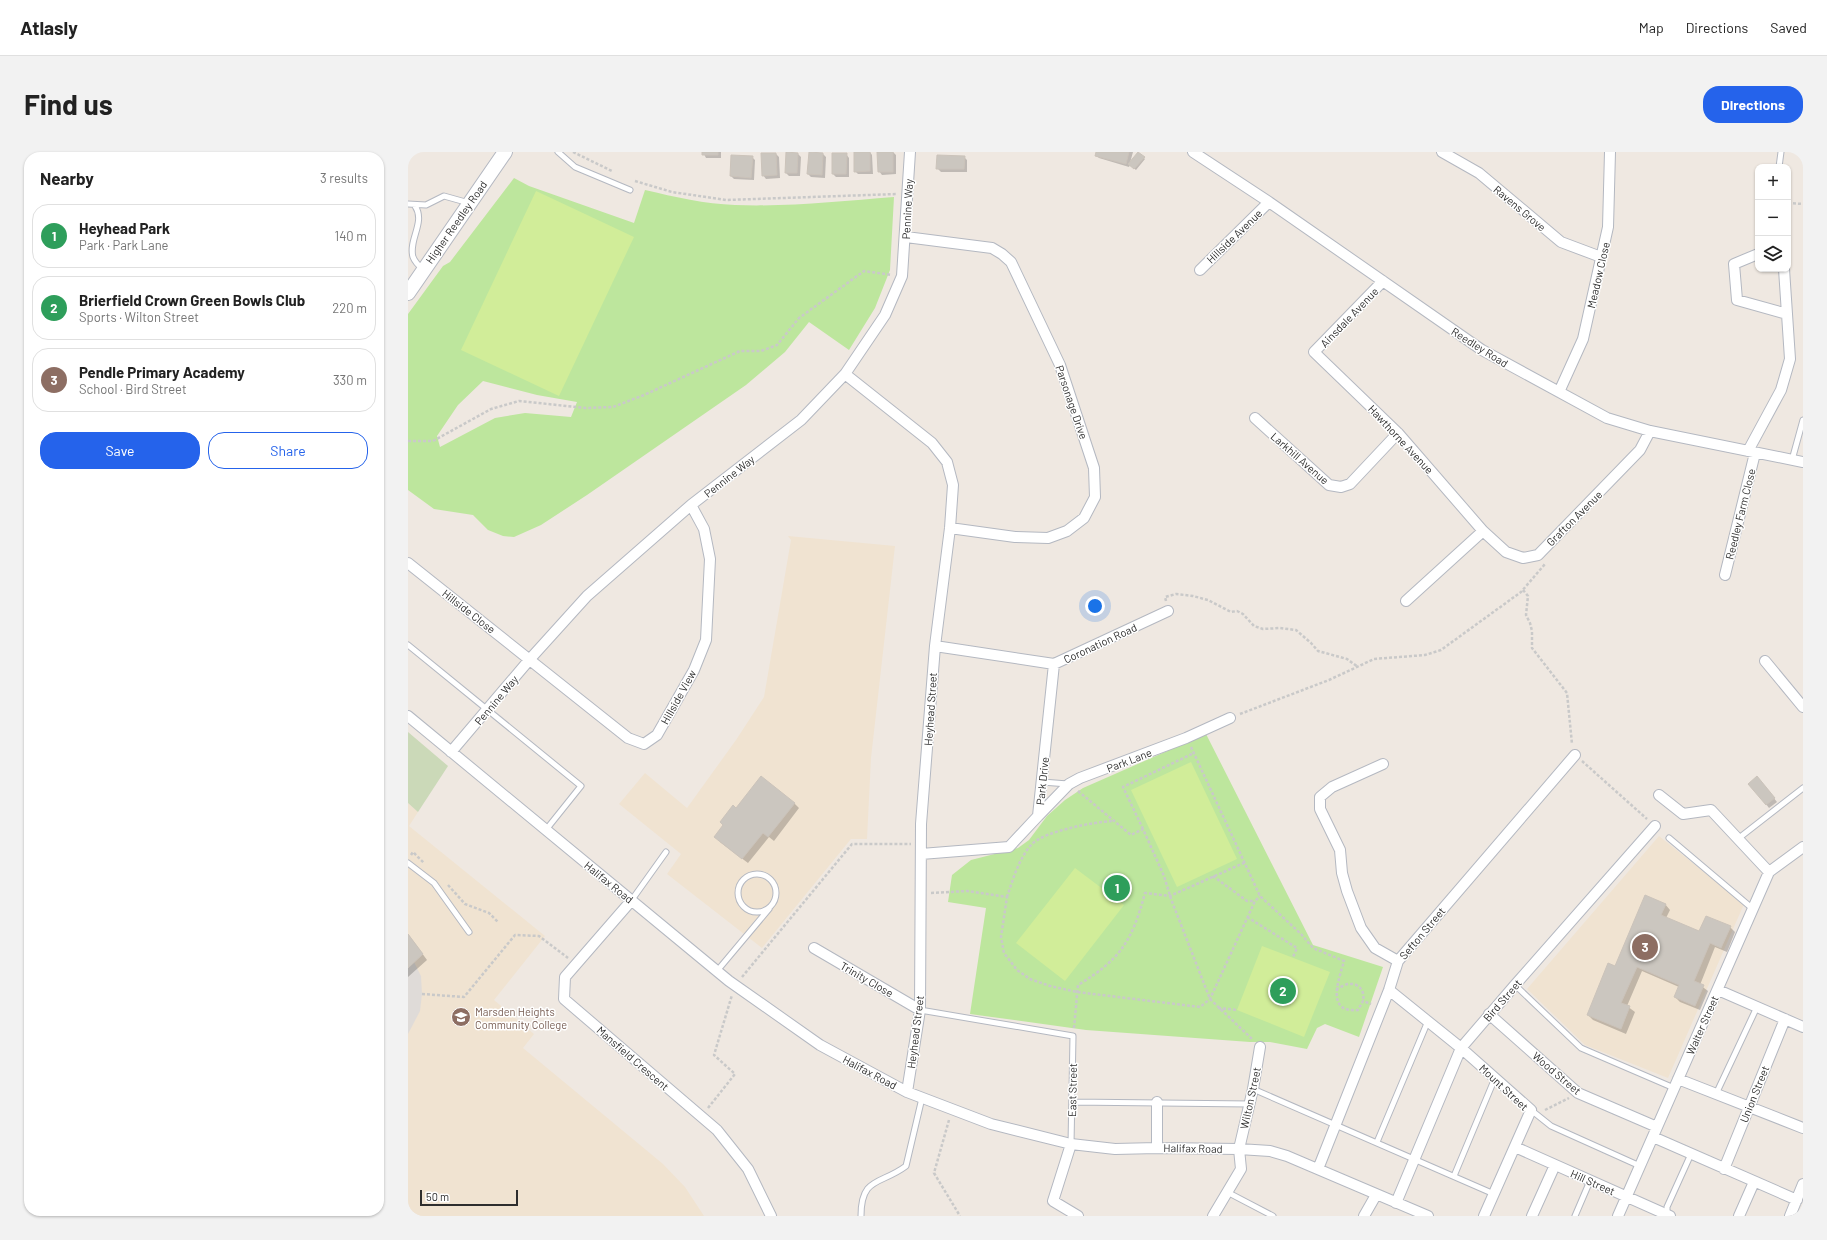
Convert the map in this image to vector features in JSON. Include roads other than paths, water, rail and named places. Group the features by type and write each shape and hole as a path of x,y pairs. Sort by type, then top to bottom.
{"street":[{"name":"Higher Reedley Road","path":"408,293 505,152"},
{"name":"Pennine Way","path":"451,752 530,659 587,596 691,505 801,420 845,374 885,315 902,276 906,237 910,152"},
{"name":"Reedley Road","path":"1193,152 1269,202 1482,350 1607,418 1650,431 1803,462"},
{"name":"Ravens Grove","path":"1442,152 1479,173 1561,242 1601,257"},
{"name":"Meadow Close","path":"1559,392 1583,339 1608,227 1610,152"},
{"name":"Hillside Avenue","path":"1200,270 1269,202"},
{"name":"Parsonage Drive","path":"906,237 992,248 1012,262 1060,365 1094,468 1096,497 1084,518 1067,531 1048,538 1015,537 950,528"},
{"path":"1755,255 1734,264 1737,300 1787,314"},
{"name":"Reedley Farm Close","path":"1725,575 1751,452 1781,390 1790,359 1784,272"},
{"name":"Ainsdale Avenue","path":"1314,352 1383,281"},
{"name":"Hawthorne Avenue","path":"1314,352 1398,433 1483,531"},
{"name":"Heyhead Street","path":"845,374 932,443 947,462 953,485 950,528 935,646 921,824 920,1010 907,1092"},
{"name":"Larkhill Avenue","path":"1255,418 1329,485 1341,487 1350,484 1398,433"},
{"name":"Grafton Avenue","path":"1483,531 1506,552 1523,558 1538,555 1640,450 1650,431"},
{"name":"Hillside View","path":"530,659 628,738 644,744 657,735 694,670 706,640 710,558 704,529 691,505"},
{"path":"1406,601 1483,531"},
{"name":"Hillside Close","path":"408,563 530,659"},
{"name":"Coronation Road","path":"935,646 1054,664 1168,611"},
{"path":"1765,661 1803,707"},
{"name":"Park Drive","path":"921,849 1009,847 1038,816 1054,664"},
{"name":"Halifax Road","path":"408,716 545,831 735,985 820,1045 907,1092 991,1124 1071,1144 1115,1149 1239,1149 1270,1151 1287,1156 1428,1216"},
{"name":"Park Lane","path":"1038,816 1069,784 1186,738 1230,718"},
{"name":"Sefton Street","path":"1318,1169 1389,990 1398,961 1576,754"},
{"path":"1384,764 1332,787 1320,797 1320,809 1340,850 1344,879 1361,928 1375,948 1398,961"},
{"path":"1659,794 1682,814 1711,810 1739,838 1769,872 1803,847"},
{"name":"Bird Street","path":"1396,1203 1461,1048 1489,1014 1655,826"},
{"name":"Walter Street","path":"1618,1216 1769,872"},
{"name":"Mansfield Crescent","path":"631,901 565,977 564,999 717,1130 748,1169 771,1216"},
{"name":"Trinity Close","path":"814,948 920,1010"},
{"name":"Mount Street","path":"1389,990 1461,1048 1534,1112 1484,1216"},
{"path":"1718,990 1803,1027"},
{"name":"Wood Street","path":"1489,1014 1578,1093 1657,1127"},
{"name":"Union Street","path":"1724,1169 1785,1019"},
{"name":"Wilton Street","path":"1213,1216 1241,1169 1239,1149 1250,1104 1260,1047"},
{"path":"1676,1083 1716,1094 1803,1128"},
{"path":"1157,1102 1157,1148"},
{"path":"1653,1137 1797,1200"},
{"path":"1071,1144 1053,1201 1078,1216"},
{"name":"Hill Street","path":"1516,1147 1668,1216"},
{"path":"1535,1215 1554,1165"},
{"path":"1739,1216 1754,1182"},
{"path":"1790,1216 1803,1184"},
{"path":"1364,1216 1376,1195"}],"lane":[{"path":"558,152 575,167 630,190"},
{"path":"1779,164 1781,152"},
{"path":"408,204 415,206 426,205 444,196 470,203"},
{"path":"415,206 418,211 419,218 412,249 412,256 415,262 424,270"},
{"path":"1792,460 1803,420"},
{"path":"408,645 488,709 580,786 545,831"},
{"path":"1042,782 1069,784"},
{"path":"1739,838 1803,788"},
{"path":"1669,838 1753,909"},
{"path":"631,901 666,852"},
{"path":"408,863 434,884 469,932"},
{"path":"717,971 770,908 776,899 776,888 770,879 761,874 750,876 742,882 738,893 741,903 749,910 760,912 770,908"},
{"path":"1515,985 1581,1048 1676,1083"},
{"path":"1716,1094 1757,1007"},
{"name":"East Street","path":"920,1010 1073,1036 1071,1144"},
{"path":"1377,1142 1428,1021"},
{"path":"1454,1176 1495,1078"},
{"path":"1253,1089 1494,1194"},
{"path":"861,1216 861,1201 872,1182 897,1173 906,1166 922,1098"},
{"path":"1072,1102 1250,1104"},
{"path":"1534,1112 1551,1126 1640,1166"},
{"path":"1668,1216 1667,1207 1691,1154"},
{"path":"1575,1216 1590,1181"},
{"path":"1227,1192 1273,1216"}],"place":[{"name":"Heyhead Park","path":"1117,888"},
{"name":"Pendle Primary Academy","path":"1645,947"},
{"name":"Brierfield Crown Green Bowls Club","path":"1283,991"},
{"name":"Marsden Heights Community College","path":"461,1017"}]}
